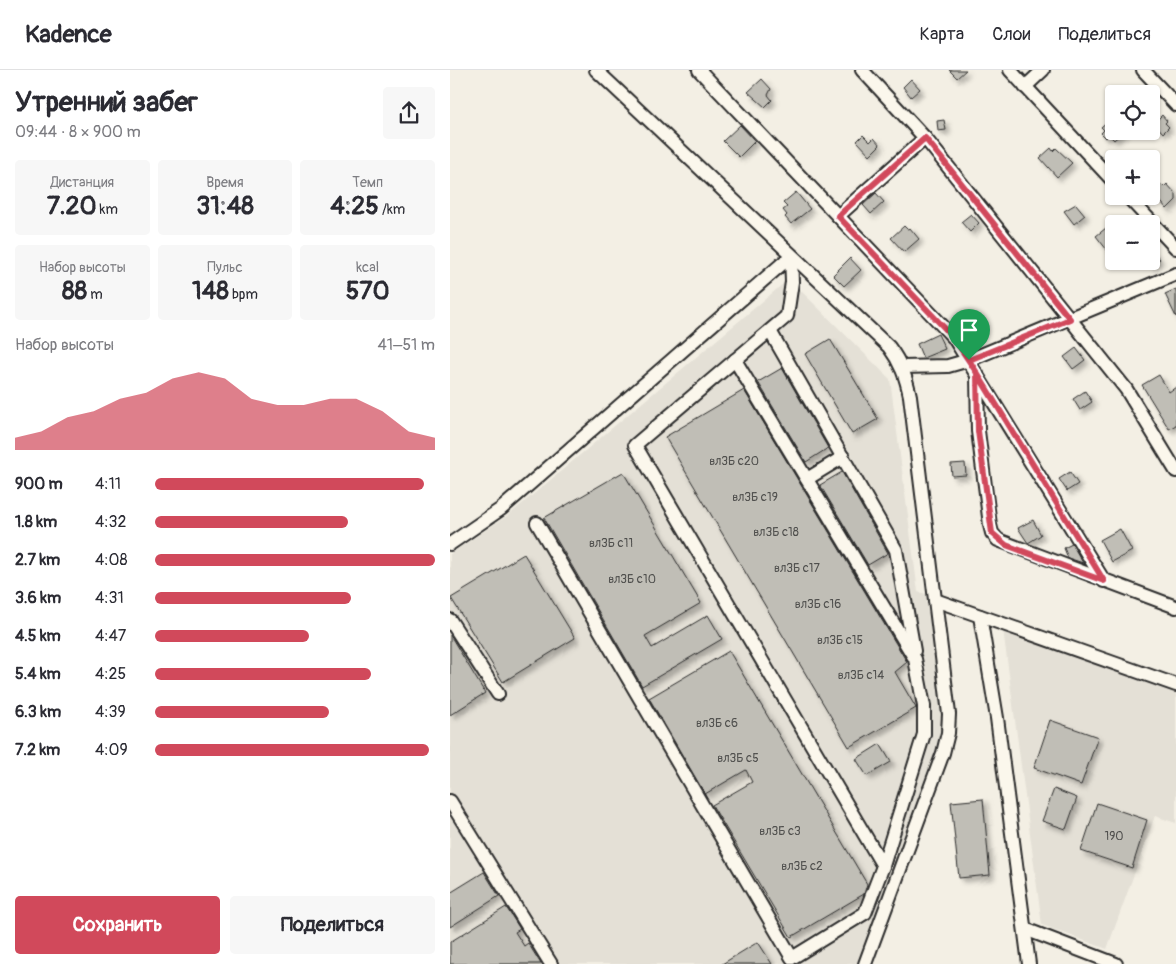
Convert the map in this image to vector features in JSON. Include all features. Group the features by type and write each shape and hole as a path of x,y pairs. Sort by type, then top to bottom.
{"street":[{"path":"596,70 889,347 902,367 910,396 949,714 948,733 943,753 865,964"},
{"path":"699,70 954,338 1104,581"},
{"path":"862,70 925,138 1126,390 1176,471"},
{"path":"1010,70 1105,172"},
{"path":"1025,86 1043,70"},
{"path":"1143,70 1176,105"},
{"path":"838,216 925,138"},
{"path":"1135,205 1176,248"},
{"path":"791,256 792,282 787,316 635,445 883,866"},
{"path":"450,544 501,509 791,256"},
{"path":"902,367 948,366 969,360 1176,274"},
{"path":"538,523 792,958 865,914 883,866 924,734 924,706 896,550 770,331"},
{"path":"735,360 915,659"},
{"path":"977,373 978,431 992,533 1006,545 1176,607"},
{"path":"807,479 843,457"},
{"path":"935,600 1176,685"},
{"path":"980,616 997,718 1029,964"},
{"path":"450,620 498,694"},
{"path":"450,801 551,964"},
{"path":"1025,929 1116,964"}],"shaded area":[{"path":"789,279 890,379 918,592 931,595 944,739 861,964 450,964 450,554 510,514"},
{"path":"1003,629 1176,690 1176,823 1155,816 1107,949 1042,925"}],"building":[{"path":"949,70 966,70 957,78"},
{"path":"762,79 771,89 768,95 772,100 765,107 748,92"},
{"path":"911,79 920,89 911,97 903,87"},
{"path":"1162,115 1169,127 1163,133 1160,130 1160,117"},
{"path":"944,120 946,130 938,131 937,121"},
{"path":"1105,123 1105,137 1101,133 1104,130 1101,127"},
{"path":"740,125 755,141 739,157 723,141"},
{"path":"863,135 870,142 874,138 880,145 870,155 857,141"},
{"path":"1051,148 1053,151 1056,148 1072,163 1057,177 1040,158"},
{"path":"1167,184 1176,194 1176,200 1167,209 1160,201 1160,185 1164,187"},
{"path":"796,192 810,209 791,224 785,217 787,215 783,210 787,207 783,203"},
{"path":"876,193 884,202 871,214 863,205"},
{"path":"1076,204 1085,215 1074,224 1064,211"},
{"path":"971,214 979,223 970,232 961,222"},
{"path":"904,226 907,229 910,228 919,239 904,252 891,238"},
{"path":"1105,229 1105,247 1096,236"},
{"path":"850,258 861,270 844,286 833,275"},
{"path":"1176,289 1176,317 1165,294"},
{"path":"938,334 945,349 923,358 917,344"},
{"path":"830,339 878,419 852,434 805,354"},
{"path":"1076,348 1085,360 1073,369 1064,357"},
{"path":"782,368 828,448 806,462 758,382"},
{"path":"1159,375 1169,392 1176,387 1176,425 1169,429 1142,385"},
{"path":"744,390 907,662 895,672 916,708 849,747 665,437"},
{"path":"1085,391 1092,402 1080,410 1073,399"},
{"path":"965,463 966,475 952,476 951,464"},
{"path":"623,472 701,603 645,636 652,648 708,615 722,639 642,686 544,518"},
{"path":"842,472 888,553 868,565 820,485"},
{"path":"1070,472 1078,484 1067,491 1059,479"},
{"path":"1033,520 1041,535 1028,543 1018,528"},
{"path":"1120,529 1132,551 1112,562 1100,540"},
{"path":"1072,544 1083,563 1068,558 1064,548"},
{"path":"524,554 575,638 503,682 451,598"},
{"path":"450,635 485,693 450,715"},
{"path":"729,651 867,884 864,894 791,937 712,805 752,782 746,770 705,794 649,698"},
{"path":"1050,720 1098,737 1081,785 1034,768"},
{"path":"880,744 891,762 867,776 856,759"},
{"path":"1054,789 1077,798 1066,829 1042,821"},
{"path":"983,799 990,875 959,878 951,802"},
{"path":"1097,803 1147,820 1132,868 1081,851"},
{"path":"484,872 499,896 450,927 450,893"},
{"path":"506,907 520,929 515,932 524,946 528,943 541,964 450,964 450,942"},
{"path":"758,942 772,964 722,964"}],"route":[{"path":"969,360 977,373 1104,581 1006,545 992,533 978,431 977,373 954,338 838,216 925,138 1070,319 969,360"}]}
